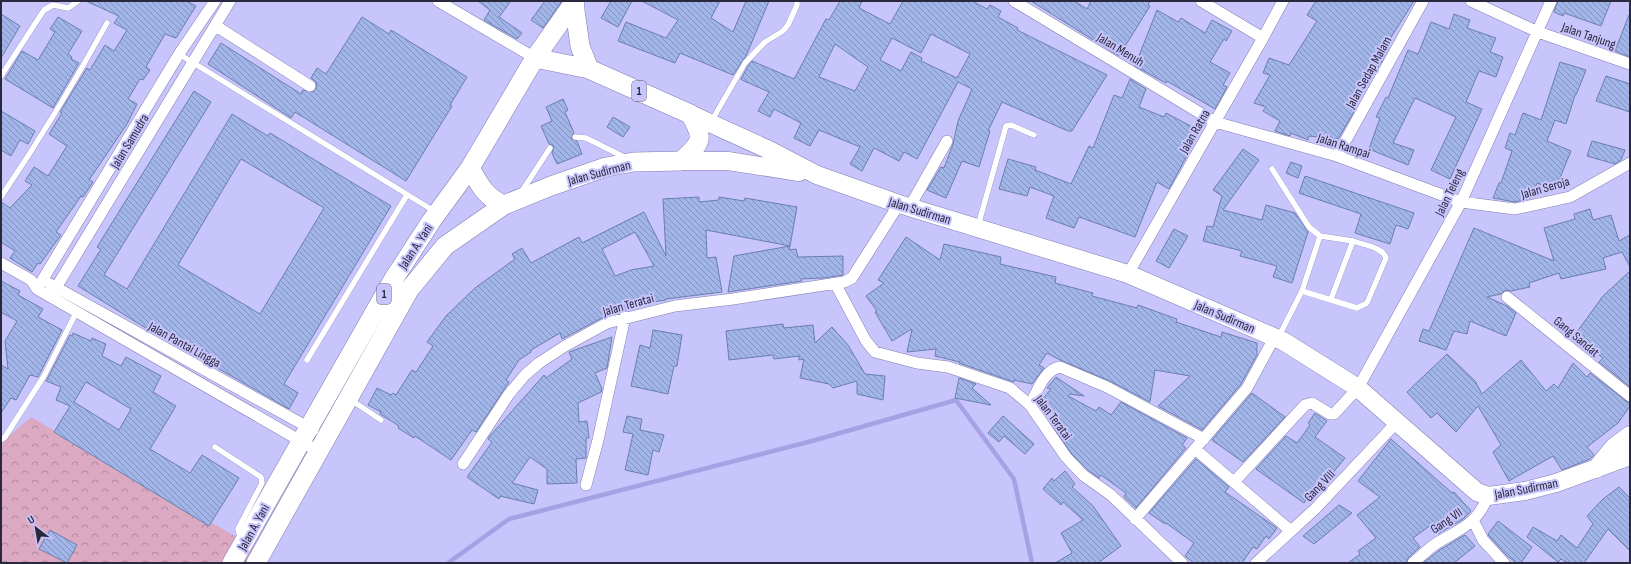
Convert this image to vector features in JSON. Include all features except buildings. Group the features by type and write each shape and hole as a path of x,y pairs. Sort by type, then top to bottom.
{"highway":[{"name":"Jalan A. Yani","path":"232,563 304,434 393,280 437,212 470,168 535,58 574,2"},
{"path":"574,2 580,46 589,69"},
{"name":"Jalan Sudirman","path":"535,58 589,69 690,114"},
{"path":"681,161 695,148 700,139 699,129 690,114"},
{"name":"Jalan Sudirman","path":"510,202 588,173 634,162 681,161"},
{"path":"470,168 488,196 495,202 510,202"},
{"name":"Jalan A. Yani","path":"256,563 409,290 426,266 445,246 510,202"}],"main road":[{"name":"Jalan Sudirman","path":"690,114 769,150 817,175 904,206 1128,274 1276,338 1358,388 1477,492 1488,496 1525,491 1596,470 1630,456"},
{"name":"Jalan Sudirman","path":"681,161 728,160 817,175"},
{"path":"1596,470 1614,447 1630,435"}],"street":[{"name":"Jalan Samudra","path":"37,283 179,54 215,1"},
{"name":"Jalan Samudra","path":"54,292 230,1"},
{"path":"438,1 535,58"},
{"name":"Jalan Menuh","path":"1014,1 1215,122"},
{"path":"1201,1 1263,38"},
{"name":"Jalan Ratna","path":"1128,274 1283,1"},
{"name":"Jalan Sedap Malam","path":"1337,156 1423,1"},
{"path":"1471,1 1538,32"},
{"name":"Jalan Teleng","path":"1234,482 1305,405 1312,403 1330,414 1334,414 1358,388 1461,202 1552,1"},
{"path":"216,26 310,86"},
{"name":"Jalan Tanjung","path":"1538,32 1630,64"},
{"name":"Jalan Rampai","path":"1215,122 1337,156 1461,202"},
{"name":"Jalan Teratai","path":"464,464 509,394 525,375 539,363 565,346 607,323 625,317 675,306 836,285 852,278 904,206 947,141"},
{"name":"Jalan Seroja","path":"1461,202 1515,210 1570,197 1630,163"},
{"name":"Jalan Pantai Lingga","path":"1,263 322,444"},
{"name":"Jalan Teratai","path":"836,285 866,341 875,352 917,363 948,367 1010,388 1030,405 1066,456 1083,475 1111,495 1182,563"},
{"name":"Gang Sandat","path":"1507,298 1630,396"},
{"path":"586,485 598,440 625,317"},
{"path":"1135,519 1247,388 1276,338"},
{"path":"1030,405 1048,373 1053,368 1060,366 1107,387 1204,438"},
{"name":"Gang VIII","path":"1256,563 1315,509 1397,422"},
{"path":"1195,449 1291,531"},
{"name":"Gang VII","path":"1414,563 1436,544 1466,526 1473,520 1482,510 1488,496"},
{"path":"1473,520 1483,540 1504,563"}],"lane":[{"path":"1,76 44,10 53,4 68,8 78,1"},
{"path":"710,124 747,60 765,42 783,31 788,25 797,5 797,1"},
{"path":"1,198 61,105 107,23"},
{"path":"179,54 437,212"},
{"path":"978,228 1006,126 1011,125 1034,135"},
{"path":"575,137 586,138 634,162"},
{"path":"510,202 550,148"},
{"path":"1272,169 1309,227 1320,236 1353,241 1381,250 1386,258 1367,303 1362,307 1357,308 1302,291"},
{"path":"307,360 407,195"},
{"path":"1276,338 1302,291 1320,236"},
{"path":"1330,299 1353,241"},
{"path":"1,440 5,437 44,376 80,307"},
{"path":"348,398 382,420"},
{"path":"215,447 261,477 262,483 238,529 239,533 246,539"}],"green space":[{"path":"31,417 257,549 249,563 1,563 1,443"}],"waterway":[{"path":"448,563 509,519 812,441 956,400 1014,479 1032,563"}]}
